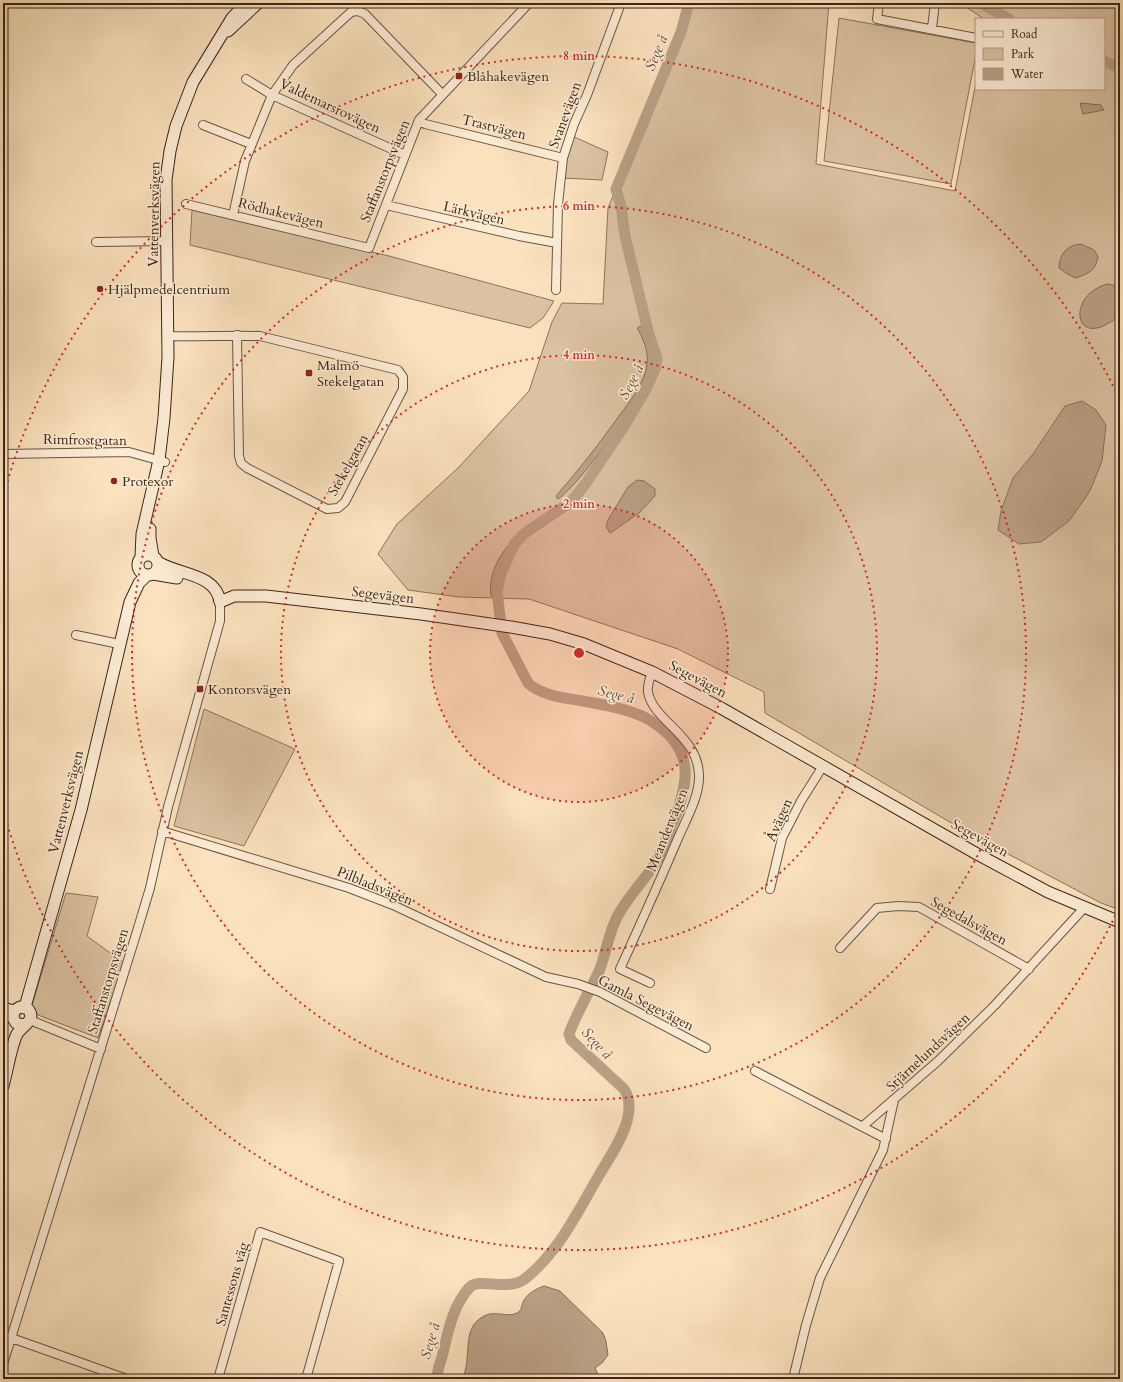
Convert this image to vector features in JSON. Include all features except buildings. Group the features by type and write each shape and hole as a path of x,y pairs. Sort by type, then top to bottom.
{"street":[{"name":"Vattenverksvägen","path":"155,559 150,532 162,461 168,357 168,241 166,180 176,126 194,82 232,18 246,3"},
{"name":"Vattenverksvägen","path":"222,36 258,3"},
{"name":"Svanevägen","path":"556,290 558,204 563,158 574,124 587,95 621,3"},
{"path":"879,3 877,19 932,28 975,38"},
{"path":"932,28 935,3"},
{"name":"Staffanstorpsvägen","path":"369,248 419,120 526,4"},
{"path":"233,215 245,161 272,94 286,73 301,57 351,12 358,11 367,16 442,94"},
{"name":"Valdemarsrovägen","path":"246,79 272,94 405,155"},
{"name":"Trastvägen","path":"419,120 425,124 563,158"},
{"path":"203,125 251,144"},
{"name":"Rödhakevägen","path":"186,204 369,248"},
{"name":"Lärkvägen","path":"386,205 519,236 557,242"},
{"path":"96,242 168,241"},
{"name":"Stekelgatan","path":"167,336 237,335 260,336 398,370 403,377 403,389 345,502 338,508 327,509 247,468 241,463 238,456 237,335"},
{"name":"Rimfrostgatan","path":"3,454 129,452 162,461"},
{"name":"Vattenverksvägen","path":"141,556 143,529 162,461"},
{"path":"145,554 167,568 197,577 216,590 220,602 198,584 165,575 140,572 138,568 138,561 141,556 145,554"},
{"path":"150,574 158,568 155,559"},
{"name":"Vattenverksvägen","path":"130,602 130,593 138,568"},
{"name":"Vattenverksvägen","path":"19,1009 81,810 130,602 139,583 150,574"},
{"name":"Segevägen","path":"220,602 234,596 266,596 511,627 550,634 584,644 652,672 721,708 977,854 1048,892 1120,922"},
{"name":"Staffanstorpsvägen","path":"3,1364 138,928 162,831 220,621 220,602"},
{"path":"76,634 119,644"},
{"name":"Meandervägen","path":"650,983 620,969 654,895 693,802 699,780 697,765 691,749 680,733 650,699 647,688 652,672"},
{"name":"Åvägen","path":"770,889 782,838 801,801 823,766"},
{"name":"Pilbladsvägen","path":"162,831 349,888 393,906 546,977 575,984"},
{"name":"Segedalsvägen","path":"840,948 877,908 898,906 919,907 1029,969"},
{"name":"Stjärnelundsvägen","path":"793,1379 806,1325 820,1278 878,1162 886,1139 894,1100 996,1006 1084,908"},
{"name":"Gamla Segevägen","path":"575,984 600,992 706,1048"},
{"path":"3,1008 19,1009 31,1013 17,1034 3,1086"},
{"path":"19,1009 13,1018 101,1049"},
{"path":"3,1056 11,1032 24,1023"},
{"path":"755,1071 886,1139"},
{"path":"862,1126 894,1100"},
{"name":"Santessons väg","path":"218,1379 260,1232 339,1261 306,1379"},
{"path":"3,1335 127,1379"}],"green space":[{"path":"689,3 829,3 816,164 955,191 975,87 975,90 1105,90 1105,18 982,18 969,9 964,3 1120,3 1120,910 1101,903 970,834 765,713 764,692 678,649 529,599 459,597 408,590 378,554 397,524 458,468 529,391 552,322 562,303 603,304 608,208 681,32"},
{"path":"839,18 975,43 975,59 951,184 824,161"},
{"path":"572,136 608,152 602,180 563,178"},
{"path":"192,210 389,256 554,301 543,318 530,328 190,245"},
{"path":"204,709 295,749 244,846 174,826"},
{"path":"66,893 98,897 87,936 124,963 98,1038 38,1015 32,1005"}],"water":[{"path":"1080,103 1101,105 1104,110 1083,114"},
{"path":"1081,244 1094,250 1098,257 1091,271 1076,278 1059,268 1059,263 1060,258 1068,248"},
{"path":"1108,284 1113,285 1120,291 1120,315 1104,326 1092,328 1084,325 1080,318 1081,309 1085,299 1094,290"},
{"path":"643,325 654,357 651,369 643,387 615,432 599,454 569,490 558,499 556,496 596,447 640,386 647,365 645,345 637,328"},
{"path":"1082,401 1096,410 1106,425 1102,461 1090,491 1069,521 1041,542 1019,544 998,530 1001,511 1013,478 1033,454 1065,406"},
{"path":"637,480 644,481 655,489 655,496 639,513 610,533 606,526 608,520 628,487"},
{"path":"527,526 529,528 515,542 504,558 497,577 494,597 491,596 492,575 500,556"},
{"path":"544,1286 560,1291 603,1333 608,1355 602,1363 595,1368 600,1379 462,1379 467,1362 469,1336 477,1321 488,1314 509,1315 519,1312 523,1302 529,1294"}],"waterway":[{"name":"Sege å","path":"437,1379 438,1369 452,1319 463,1295 469,1288 480,1283 503,1285 519,1282 538,1267 558,1244 575,1218 618,1143 628,1117 628,1100 624,1089 571,1040 569,1034 600,969 617,917 625,903 654,865 659,856 682,796 685,782 685,768 682,756 676,743 666,732 645,717 629,711 549,694 534,688 528,683 502,633 497,592 501,573 515,543 525,533 571,502 586,483 625,425 646,389 656,367 657,358 649,335 625,236 621,206 616,189 681,32 689,3"},
{"name":"Sege å","path":"981,3 1007,18"},
{"name":"Sege å","path":"1105,61 1120,68"}],"place":[{"name":"Blåhakevägen","path":"459,76"},
{"name":"Hjälpmedelcentrium","path":"100,289"},
{"name":"Malmö Stekelgatan","path":"309,373"},
{"name":"Protexor","path":"114,481"},
{"name":"Kontorsvägen","path":"200,689"}]}
